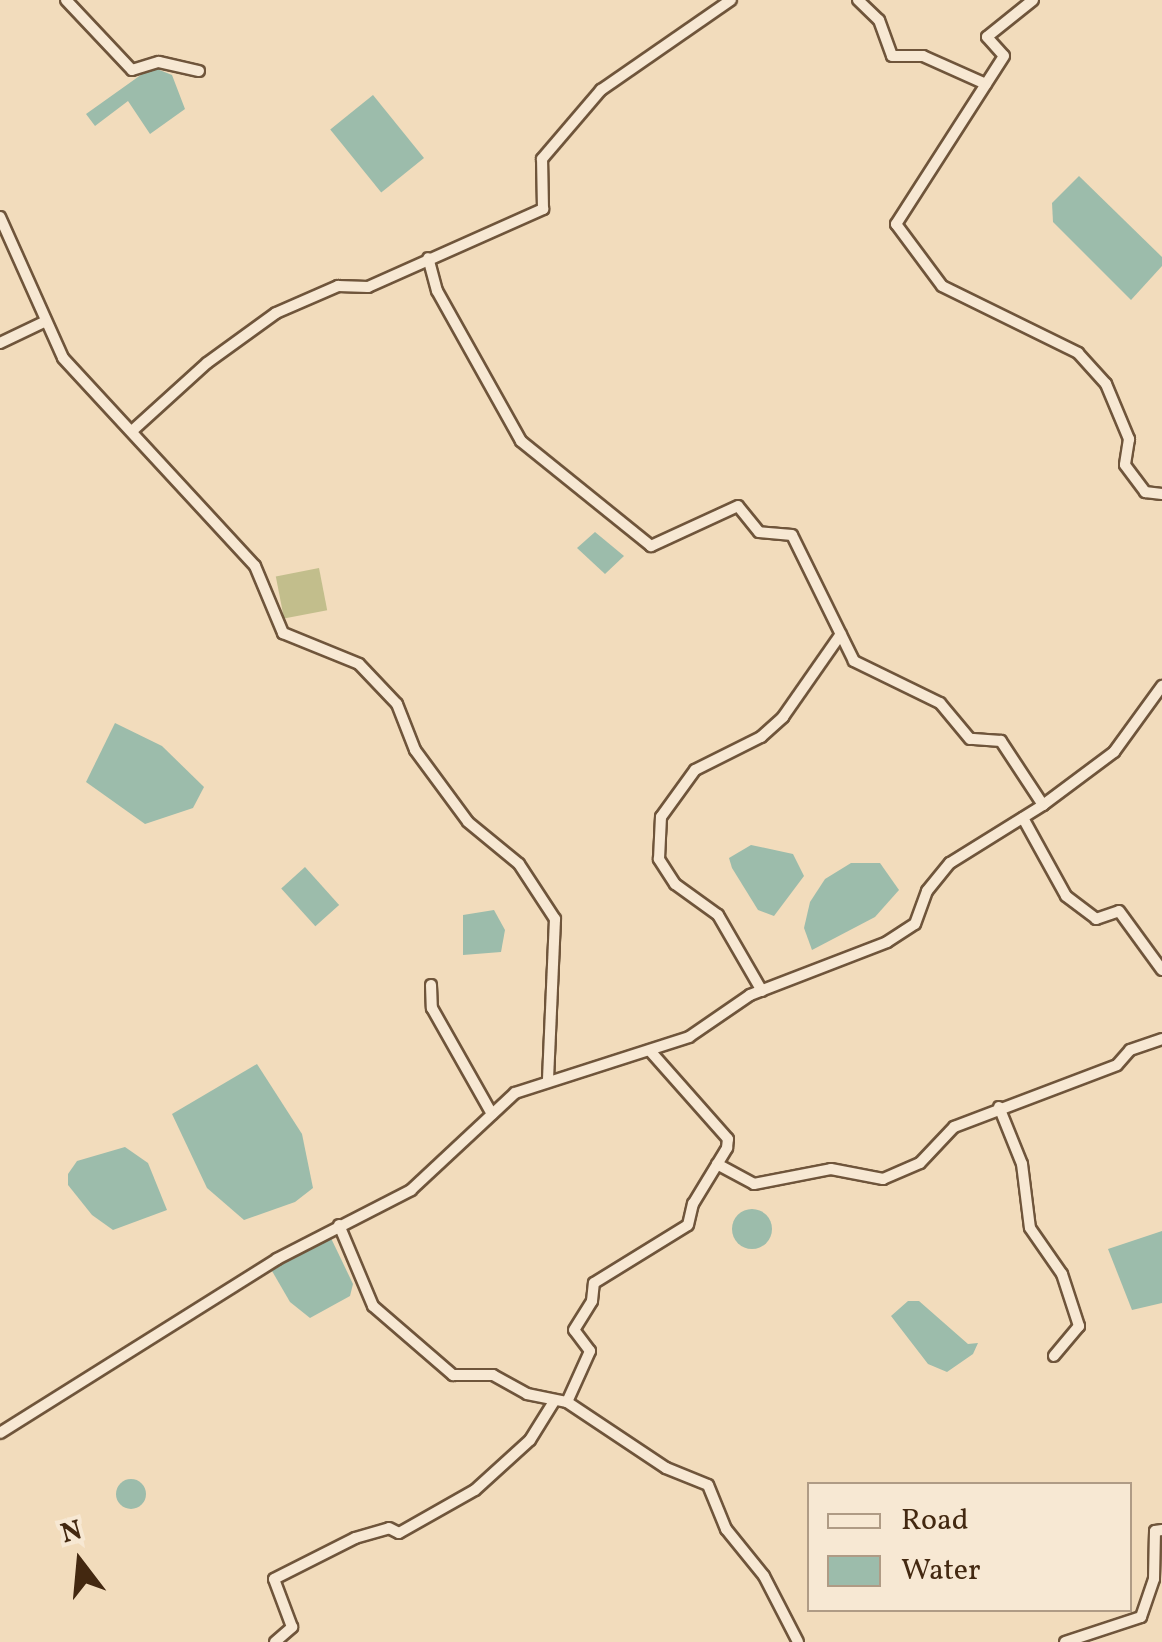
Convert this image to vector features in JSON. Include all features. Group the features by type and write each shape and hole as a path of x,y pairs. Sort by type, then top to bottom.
{"street":[{"path":"66,0 132,70 158,62 198,71"},
{"path":"132,431 208,363 276,313 338,286 368,287 543,209 542,160 600,90 731,0"},
{"path":"858,0 879,20 892,56 924,56 986,84"},
{"path":"1033,0 987,37 1004,56 896,224 942,286 1078,353 1106,384 1118,412 1129,439 1125,464 1145,492 1162,494"},
{"path":"0,217 42,323 63,358 255,566 282,633 359,664 397,704 415,750 468,822 519,864 555,920 548,1081"},
{"path":"428,258 437,292 521,442 651,546 738,506 759,532 792,535 854,661 940,704 970,738 1000,741 1043,805"},
{"path":"0,343 42,323"},
{"path":"762,991 718,915 675,884 660,859 660,817 695,770 760,736 783,716 841,634"},
{"path":"0,1433 339,1225 411,1190 514,1093 652,1052 762,991 846,963 915,924 927,891 950,862 1043,805 1114,752 1162,686"},
{"path":"1022,818 1066,896 1096,919 1119,911 1162,970"},
{"path":"432,985 432,1008 492,1114"},
{"path":"717,1164 754,1184 831,1169 884,1179 920,1163 954,1126 1117,1065 1130,1050 1162,1039"},
{"path":"567,1402 590,1352 574,1330 592,1301 594,1283 688,1225 728,1139 652,1052"},
{"path":"999,1107 1022,1164 1030,1228 1062,1274 1079,1326 1054,1356"},
{"path":"339,1225 372,1306 391,1327 426,1347 452,1376 494,1375 553,1403 567,1402 666,1468 708,1485 726,1529 764,1576 798,1642"},
{"path":"275,1642 292,1626 274,1579 315,1564 355,1538 389,1528 399,1533 474,1490 530,1440 553,1403"},
{"path":"1065,1642 1142,1617 1154,1578 1155,1531 1162,1530"}],"shaded area":[{"path":"319,568 327,610 284,619 276,576"}],"water":[{"path":"152,67 172,75 185,109 150,134 128,101 95,126 86,114"},
{"path":"373,95 424,158 381,193 330,130"},
{"path":"1079,176 1162,257 1162,266 1131,300 1053,222 1052,203"},
{"path":"595,532 624,556 605,574 577,548"},
{"path":"115,723 162,746 204,787 193,808 145,824 86,782"},
{"path":"751,845 793,854 804,876 774,916 758,910 732,868 729,858"},
{"path":"851,863 880,863 899,890 875,917 812,950 804,928 810,902 825,879"},
{"path":"305,867 339,905 315,926 281,888"},
{"path":"494,910 505,930 501,952 463,955 463,915"},
{"path":"257,1064 302,1134 313,1188 295,1202 244,1220 207,1188 172,1114"},
{"path":"125,1147 148,1163 167,1210 113,1230 92,1215 68,1185 68,1174 77,1161"},
{"path":"752,1209 766,1215 772,1229 766,1243 752,1249 738,1243 732,1229 738,1215"},
{"path":"1162,1231 1162,1303 1132,1310 1108,1249"},
{"path":"329,1234 353,1284 350,1296 310,1318 290,1302 272,1271"},
{"path":"908,1301 919,1301 968,1344 978,1343 973,1354 947,1372 928,1364 891,1316"},
{"path":"131,1479 142,1483 146,1494 142,1505 131,1509 120,1505 116,1494 120,1483"}]}
